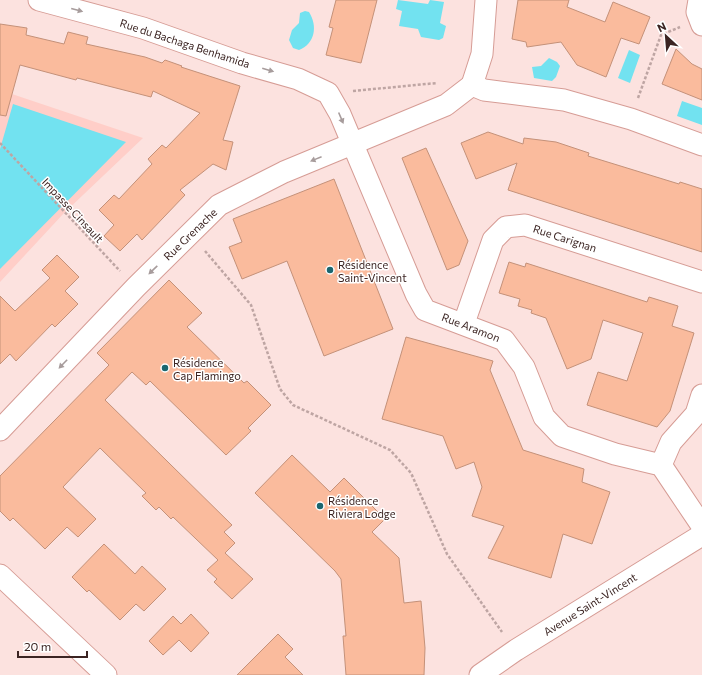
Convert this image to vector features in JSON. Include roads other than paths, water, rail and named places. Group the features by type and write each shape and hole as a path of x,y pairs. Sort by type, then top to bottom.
{"street":[{"name":"Rue du Bachaga Benhamida","path":"40,0 143,28 242,63 298,79 328,93 340,114 352,144"},
{"path":"486,0 482,54 472,85 484,90 564,100 631,119 702,145"},
{"name":"Rue Grenache","path":"0,430 136,287 219,205 284,172 446,105 472,85"},
{"name":"Rue Aramon","path":"352,144 416,294 425,310 464,323 504,340 524,367 544,417 562,436 615,454 661,465"},
{"name":"Rue Carignan","path":"464,323 493,240 506,227 525,225 702,282"},
{"path":"702,395 696,414 672,442 661,465 702,526"},
{"name":"Avenue Saint-Vincent","path":"480,675 516,650 702,535"},
{"path":"0,575 93,671"}],"water":[{"path":"398,0 428,4 430,0 444,2 440,23 446,26 443,38 439,40 421,37 418,29 399,26 402,11 396,9"},
{"path":"305,11 309,12 312,17 314,29 312,39 309,44 299,50 293,48 289,40 292,30 299,23 300,13"},
{"path":"629,50 640,55 630,83 618,78"},
{"path":"549,58 557,62 560,66 556,77 552,81 534,78 532,67 541,66"},
{"path":"682,101 702,108 702,125 677,116"},
{"path":"13,104 126,142 0,269 0,149"}],"place":[{"name":"Résidence Saint-Vincent","path":"330,270"},
{"name":"Résidence Cap Flamingo","path":"165,368"},
{"name":"Résidence Riviera Lodge","path":"320,506"}]}
